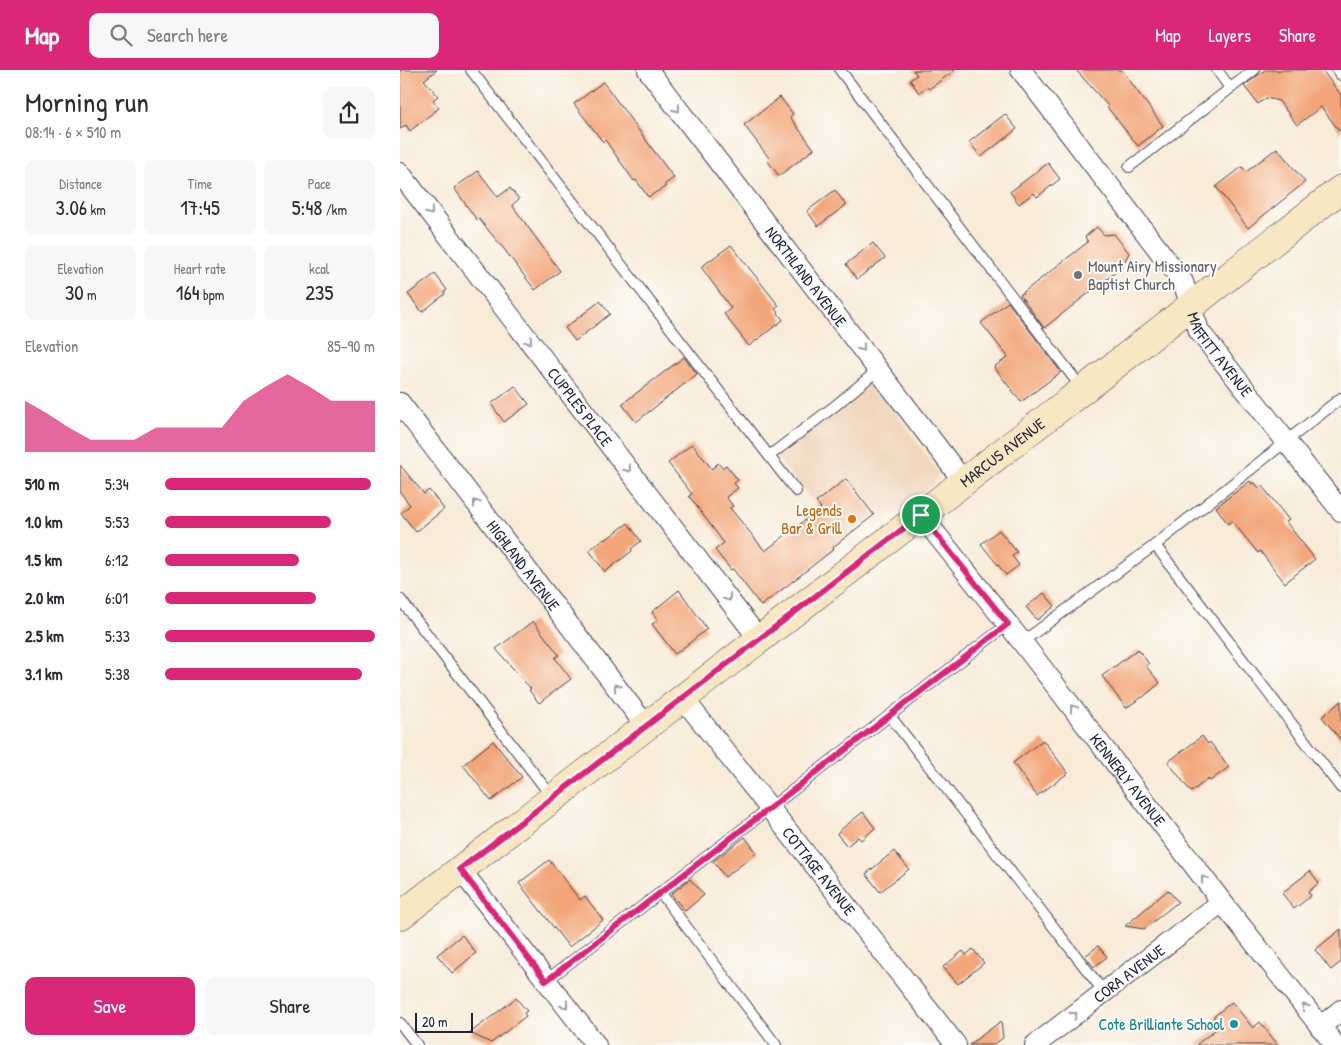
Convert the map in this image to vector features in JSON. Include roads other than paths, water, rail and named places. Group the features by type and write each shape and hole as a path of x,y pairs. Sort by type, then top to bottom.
{"street":[{"name":"NORTHLAND AVENUE","path":"648,70 964,482"},
{"name":"MAFFITT AVENUE","path":"1021,70 1183,282 1198,331 1341,511"},
{"name":"CUPPLES PLACE","path":"400,173 760,639"},
{"name":"MARCUS AVENUE","path":"400,916 1341,189"},
{"name":"HIGHLAND AVENUE","path":"400,403 646,726"},
{"name":"KENNERLY AVENUE","path":"921,515 1335,1045"},
{"name":"COTTAGE AVENUE","path":"683,698 956,1045"},
{"path":"460,869 596,1045"},
{"name":"CORA AVENUE","path":"1035,1045 1222,902"},
{"path":"1320,1027 1341,1010"}],"lane":[{"path":"472,70 796,491"},
{"path":"840,70 1083,390"},
{"path":"1217,70 1230,88"},
{"path":"1129,167 1254,70"},
{"path":"1337,70 1341,75"},
{"path":"769,456 836,406 878,370"},
{"path":"1022,642 1155,545 1341,398"},
{"path":"1155,545 1341,788"},
{"path":"400,599 553,798"},
{"path":"546,981 1008,624"},
{"path":"890,716 1104,992"},
{"path":"660,892 776,1045"},
{"path":"400,1023 417,1045"}],"place":[{"name":"Mount Airy Missionary Baptist Church","path":"1078,275"},
{"name":"Legends Bar & Grill","path":"852,519"},
{"name":"Cote Brilliante School","path":"1234,1024"}]}
